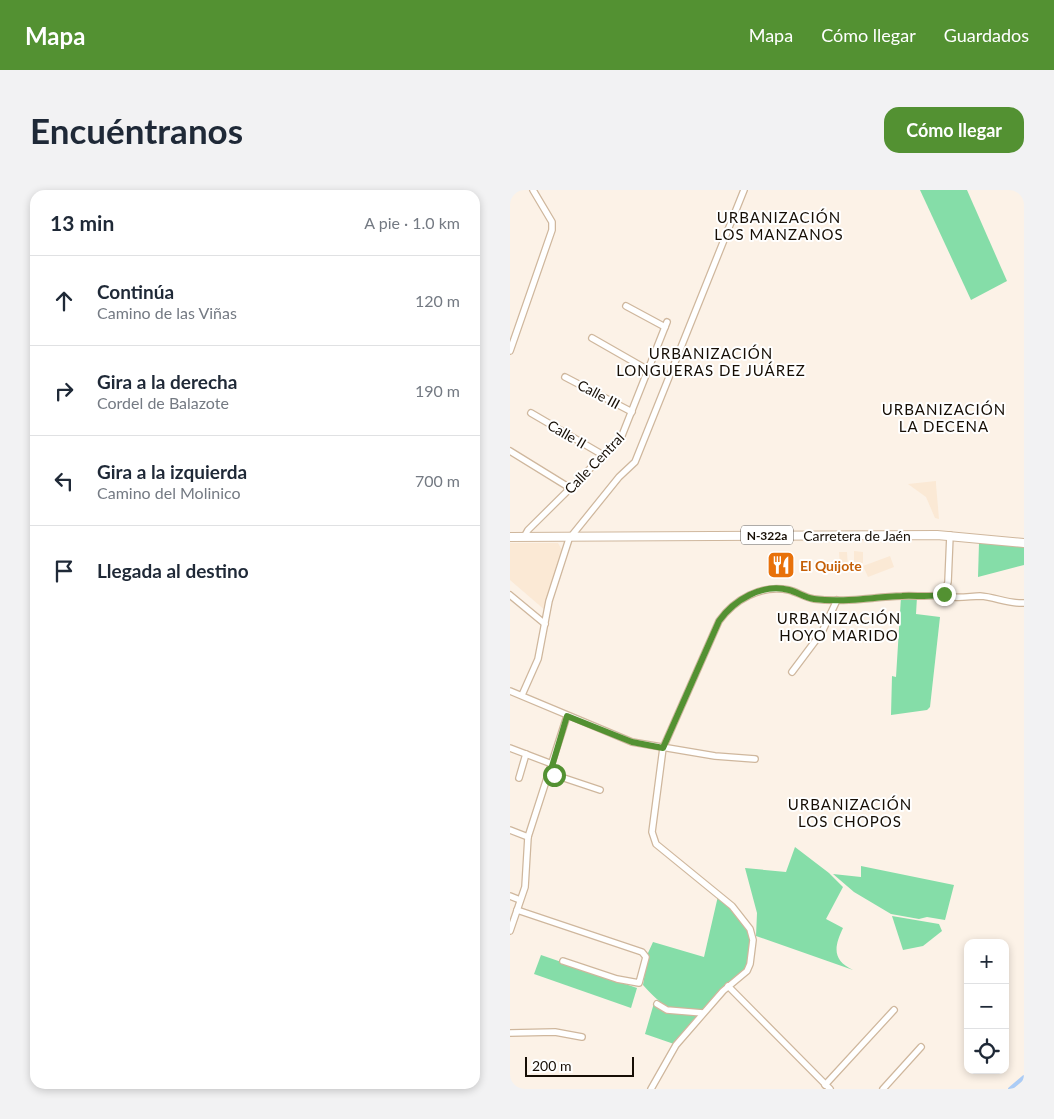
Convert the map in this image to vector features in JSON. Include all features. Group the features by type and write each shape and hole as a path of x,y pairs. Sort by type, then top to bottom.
{"highway":[{"name":"Carretera de Jaén","path":"510,537 950,535 1024,543"}],"street":[{"path":"510,351 552,230 552,222 533,190"},
{"path":"522,696 538,659 556,578 571,536 619,477 635,462 744,190"},
{"name":"Calle Central","path":"524,537 528,530 621,438 666,324 626,306"},
{"path":"592,338 648,370"},
{"name":"Calle III","path":"565,377 632,412"},
{"name":"Calle II","path":"531,413 603,455"},
{"path":"510,452 570,488"},
{"path":"944,594 948,582 950,535"},
{"path":"651,1089 676,1045 728,986 749,968 752,934 732,906 661,848 653,838 663,748 716,627 728,609 753,593 786,589 811,599 851,601 944,594 949,596 979,596 1010,603 1024,603"},
{"path":"510,595 545,624"},
{"path":"792,672 822,632 837,600"},
{"path":"510,691 632,742 715,756 755,759"},
{"path":"510,930 525,887 528,837 567,716"},
{"path":"510,748 552,764"},
{"path":"519,778 526,754"},
{"path":"550,773 600,790"},
{"path":"510,830 528,837"},
{"path":"510,896 520,900"},
{"path":"517,910 642,952 646,957 639,984 617,979 563,961"},
{"path":"728,986 828,1087 894,1010"},
{"path":"657,1004 668,1010 703,1013"},
{"path":"510,1034 554,1032 582,1037"},
{"path":"883,1089 921,1047"}],"shaded area":[{"path":"936,481 939,519 935,518 926,497 908,484"},
{"path":"510,543 558,543 563,552 546,611 510,580"},
{"path":"854,551 863,552 863,563 854,563"},
{"path":"839,552 847,552 848,568 840,568"},
{"path":"890,556 894,567 868,577 863,566"}],"green space":[{"path":"920,190 967,190 1007,281 971,300"},
{"path":"979,543 1024,547 1024,565 978,577"},
{"path":"901,597 917,597 916,614 940,617 930,707 927,710 891,715 892,676 896,677"},
{"path":"795,847 829,873 843,887 826,919 843,928 838,941 838,957 841,962 853,970 756,936 757,913 745,868 786,872"},
{"path":"861,866 954,885 945,920 927,917 919,919 891,914 854,892 833,874 861,877"},
{"path":"718,896 733,909 751,935 748,967 702,1011 668,1007 643,985 648,953 653,942 704,957"},
{"path":"892,916 939,924 942,931 923,946 903,950"},
{"path":"541,955 637,988 631,1008 534,974"},
{"path":"654,1003 664,1011 698,1014 674,1044 645,1034"}],"waterway":[{"path":"1010,1089 1024,1077"}],"place":[{"name":"El Quijote","path":"781,565"}],"district":[{"name":"URBANIZACIÓN LOS MANZANOS","path":"779,226"},
{"name":"URBANIZACIÓN LONGUERAS DE JUÁREZ","path":"711,362"},
{"name":"URBANIZACIÓN LA DECENA","path":"944,418"},
{"name":"URBANIZACIÓN HOYO MARIDO","path":"839,626"},
{"name":"URBANIZACIÓN LOS CHOPOS","path":"850,812"}],"route":[{"path":"554,775 550,773 567,716 632,742 663,748 719,621 728,609 753,593 786,589 811,599 851,601 944,594"}]}
